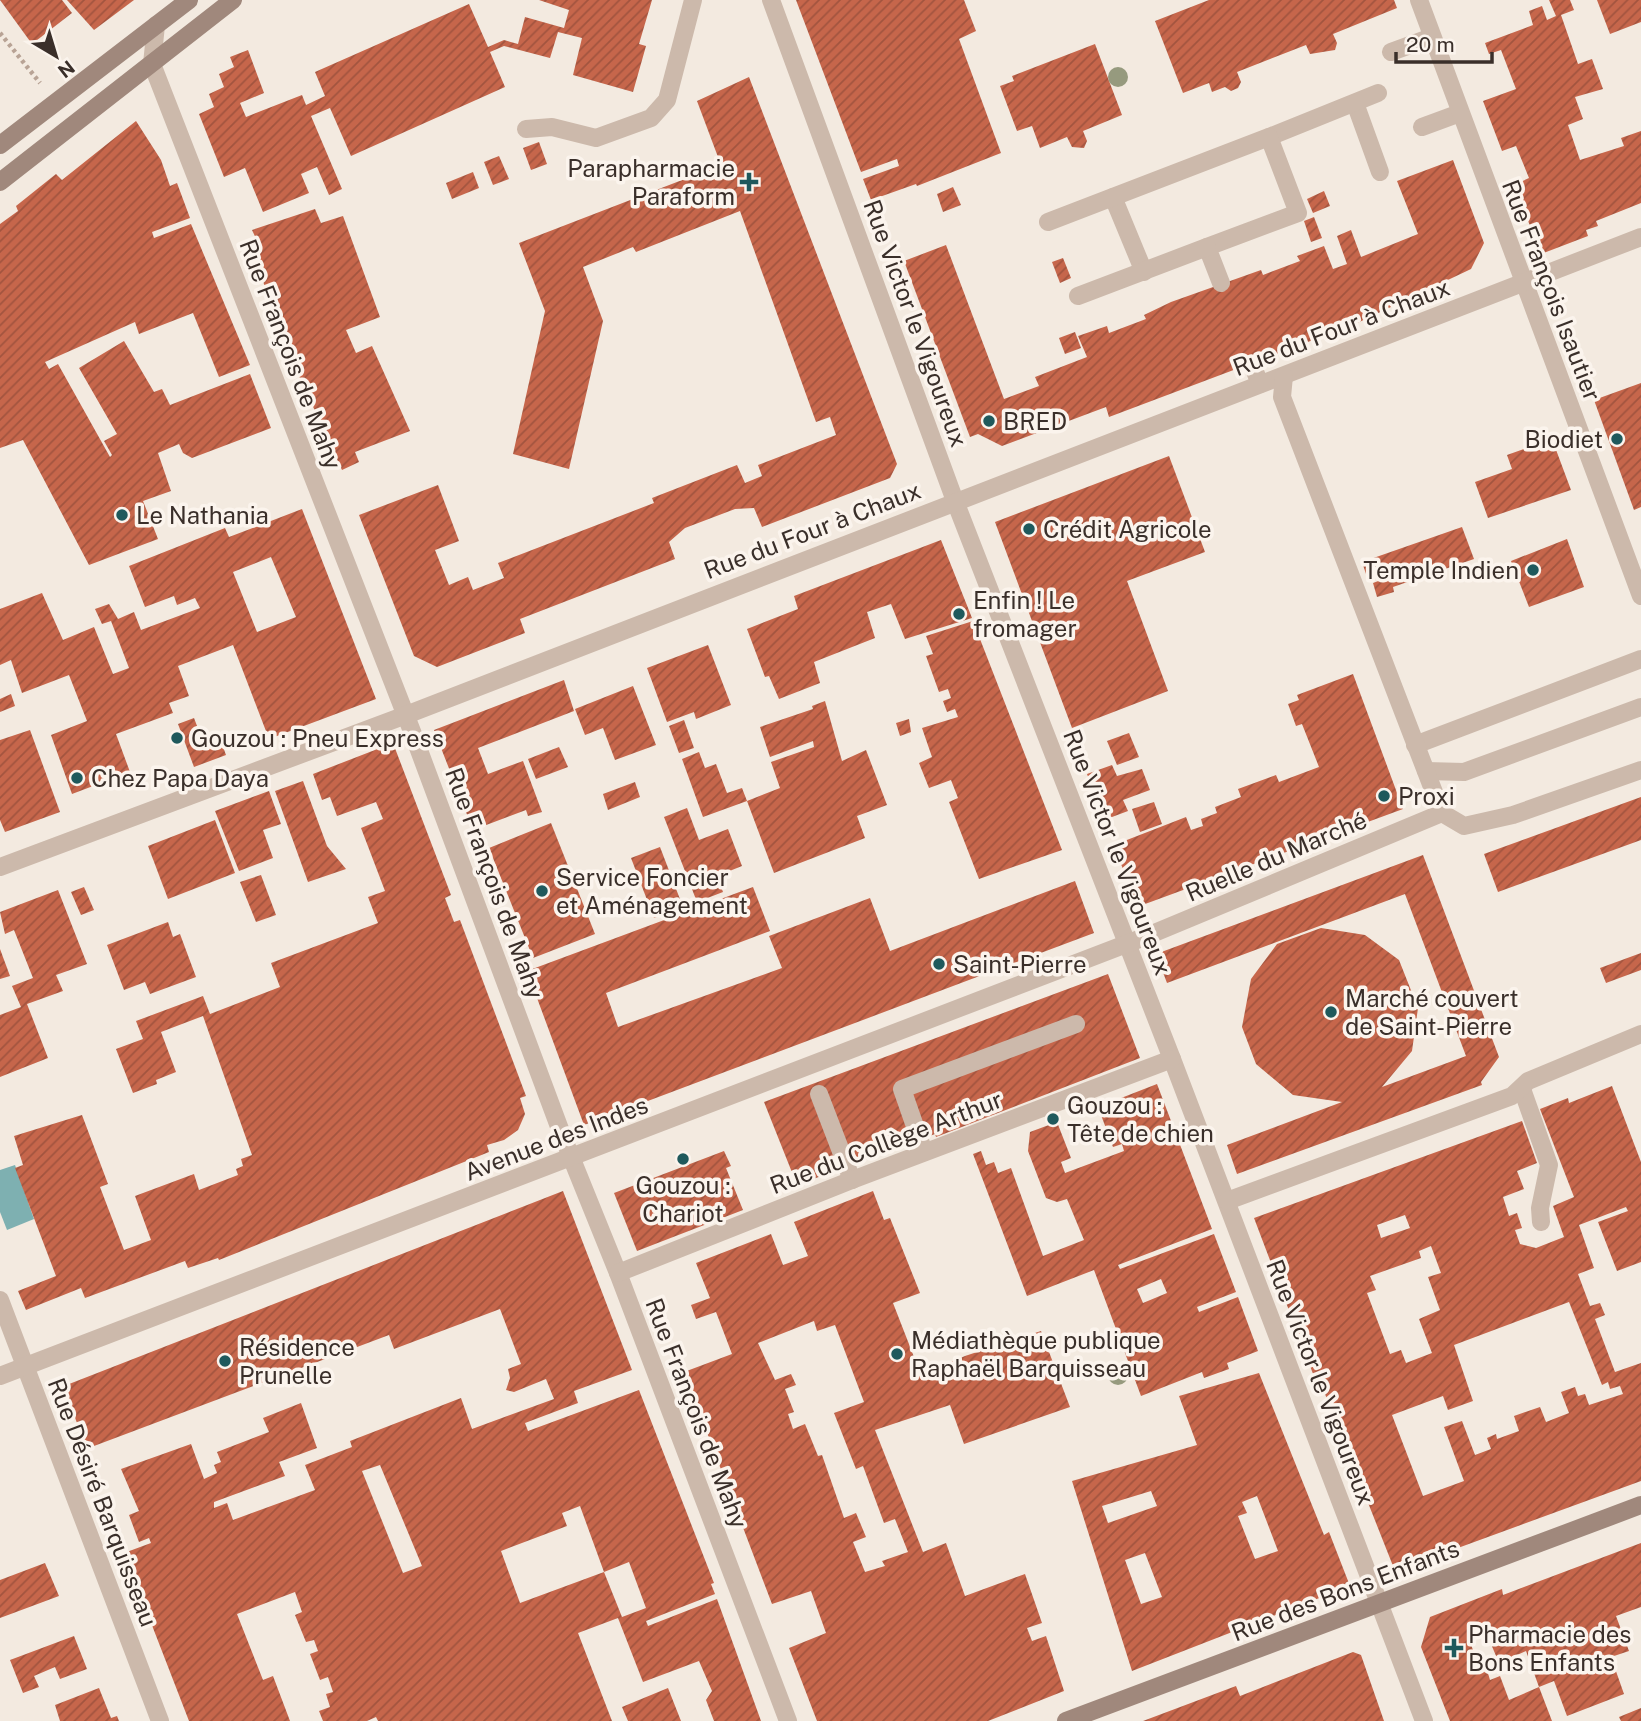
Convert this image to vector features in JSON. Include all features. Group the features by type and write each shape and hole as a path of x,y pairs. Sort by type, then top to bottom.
{"street":[{"path":"0,145 189,0"},
{"path":"0,182 233,0"},
{"path":"526,129 552,127 596,138 651,118 667,100 693,0"},
{"name":"Rue Victor le Vigoureux","path":"771,0 955,501 1128,943 1424,1721"},
{"name":"Rue François Isautier","path":"1419,0 1641,596"},
{"path":"152,64 156,25"},
{"path":"1391,52 1432,37"},
{"name":"Rue François de Mahy","path":"152,64 405,715 571,1158 618,1273 788,1721"},
{"path":"1048,222 1378,93"},
{"path":"1354,103 1380,172"},
{"path":"1422,127 1460,113"},
{"path":"1078,296 1298,213 1269,137"},
{"path":"1113,197 1143,272"},
{"name":"Rue du Four à Chaux","path":"0,867 405,715 1641,237"},
{"path":"1207,247 1221,284"},
{"path":"1252,364 1260,384"},
{"path":"1284,376 1282,397 1442,813 1464,825 1513,816 1641,770"},
{"path":"1415,745 1641,659"},
{"path":"1426,771 1464,772 1641,707"},
{"name":"Ruelle du Marché","path":"1128,943 1442,813"},
{"name":"Avenue des Indes","path":"0,1376 1128,943"},
{"path":"924,1152 902,1089 1076,1024"},
{"path":"1227,1201 1400,1140 1641,1034"},
{"name":"Rue du Collège Arthur","path":"618,1273 924,1152 1172,1059"},
{"path":"1525,1085 1549,1165 1540,1208 1541,1222"},
{"path":"819,1094 852,1180"},
{"name":"Rue Désiré Barquisseau","path":"0,1300 160,1721"},
{"name":"Rue des Bons Enfants","path":"1066,1721 1641,1505"}],"path":[{"path":"0,33 40,84"}],"water":[{"path":"15,1165 34,1219 7,1230 0,1212 0,1170"}],"building":[{"path":"0,0 62,0 72,13 32,44"},
{"path":"67,0 134,0 94,30"},
{"path":"539,0 652,0 639,44 646,46 633,92 573,75 582,38 558,32 550,58 504,46 490,52 505,87 351,156 330,108 311,116 342,189 329,195 317,167 301,174 309,193 263,212 245,168 224,177 199,114 214,107 209,94 224,87 219,74 234,67 230,57 248,50 264,93 240,103 246,117 302,95 306,105 325,96 315,72 469,4 488,47 504,40 518,44 525,17 564,28 569,10"},
{"path":"796,0 964,0 976,31 959,39 1001,153 917,186 916,184 871,200 863,179 899,166 897,159 861,172"},
{"path":"1209,0 1394,0 1397,8 1333,34 1337,43 1335,50 1310,54 1306,45 1237,72 1241,82 1238,88 1231,91 1225,87 1212,92 1209,83 1183,93 1155,21"},
{"path":"1549,0 1570,0 1574,10 1561,15 1578,64 1592,59 1603,89 1575,97 1583,119 1568,125 1580,160 1624,146 1621,138 1641,131 1641,203 1596,221 1598,226 1586,230 1588,236 1541,254 1514,185 1529,178 1516,146 1502,151 1483,101 1516,89 1501,50 1489,54 1485,43 1533,25 1529,11 1542,6 1547,20 1556,16"},
{"path":"1597,0 1641,0 1641,22 1610,34"},
{"path":"1095,44 1122,115 1083,131 1087,141 1084,148 1072,147 1067,137 1040,148 1032,126 1017,131 1000,86 1014,81 1012,76"},
{"path":"749,77 897,464 890,478 762,527 754,508 735,509 685,528 669,542 675,559 520,619 525,633 437,667 414,656 359,515 438,485 459,541 435,550 449,585 468,577 473,590 504,578 498,563 654,503 652,498 737,465 745,483 762,476 758,465 836,435 830,417 816,422 740,211 636,252 633,247 583,267 603,321 569,469 513,454 545,311 519,243 721,165 697,101"},
{"path":"136,121 161,160 170,186 177,183 190,218 152,232 154,238 191,224 250,365 219,377 193,313 139,334 135,322 45,362 49,369 58,364 110,457 112,455 104,441 117,434 79,368 124,341 154,392 162,389 170,405 250,374 271,428 192,458 183,453 179,444 158,453 171,491 143,501 158,539 89,565 23,440 0,448 0,224 18,211 16,206 56,174 62,180"},
{"path":"539,142 547,164 531,170 523,148"},
{"path":"499,156 509,179 493,185 484,162"},
{"path":"1453,160 1484,243 1471,269 1353,325 1109,417 1106,407 1002,446 978,434 970,437 904,261 946,245 1004,399 1039,386 1035,377 1087,357 1078,336 1107,326 1109,333 1146,319 1144,315 1171,302 1261,270 1263,275 1300,261 1297,256 1324,246 1333,269 1347,264 1337,236 1351,230 1361,257 1418,234 1397,181"},
{"path":"473,172 479,188 452,199 446,183"},
{"path":"953,187 961,205 943,212 937,194"},
{"path":"1324,191 1330,206 1313,213 1307,199"},
{"path":"315,209 321,223 343,216 380,317 346,330 356,353 372,346 410,431 355,452 359,462 342,470 299,376 253,255 262,251 252,230"},
{"path":"1314,217 1322,238 1311,242 1304,221"},
{"path":"1063,258 1071,278 1060,283 1052,262"},
{"path":"1075,332 1081,348 1065,354 1059,338"},
{"path":"1641,383 1641,507 1634,510 1594,400"},
{"path":"1552,439 1571,490 1488,518 1475,482 1512,469 1507,455"},
{"path":"1169,456 1205,552 1127,581 1168,691 1072,728 995,522"},
{"path":"302,509 376,699 269,739 233,645 178,666 189,696 169,703 173,713 116,734 130,772 72,794 51,735 87,721 69,675 22,693 11,660 0,665 0,609 42,593 63,640 94,627 113,674 129,668 111,621 102,624 95,609 109,604 118,619 134,612 141,630 200,608 195,598 177,605 174,596 145,607 129,566 225,528 229,537","holes":["271,557 296,617 257,632 233,572"]},
{"path":"1462,527 1474,559 1393,587 1394,592 1377,597 1373,583 1389,577 1387,570 1367,577 1362,562"},
{"name":"Temple Indien","path":"1567,539 1584,587 1529,607 1511,561"},
{"path":"941,540 972,618 905,639 891,604 867,612 875,638 814,662 820,683 779,699 769,676 765,677 747,629 798,609 794,596"},
{"path":"973,621 1062,850 979,879 949,802 958,798 951,780 929,788 919,763 932,757 922,728 958,717 955,709 947,712 943,701 951,698 948,689 939,692 926,656 933,654 926,636"},
{"path":"708,645 731,705 696,719 694,712 667,722 647,668"},
{"path":"1353,674 1403,809 1137,907 1114,845 1186,817 1191,830 1203,826 1201,819 1217,813 1215,807 1241,797 1238,789 1276,775 1279,782 1319,767 1302,724 1296,726 1288,704 1299,700 1297,695"},
{"path":"564,680 574,711 478,748 488,774 523,761 542,812 528,816 526,810 473,830 434,730"},
{"path":"633,686 656,745 615,760 603,728 585,735 575,709"},
{"path":"11,694 15,706 0,712 0,699"},
{"path":"825,701 842,761 866,750 887,805 857,816 865,838 774,873 747,801 780,788 771,762 814,747 813,741 770,757 760,727 813,709 812,706"},
{"path":"194,718 202,739 218,733 226,755 194,767 178,724"},
{"path":"909,719 911,732 900,736 896,723"},
{"path":"684,720 694,748 679,753 669,726"},
{"path":"30,730 60,812 5,832 0,820 0,740"},
{"path":"1129,733 1139,757 1117,765 1107,741"},
{"path":"393,743 451,895 445,898 454,922 460,920 526,1096 520,1098 525,1114 518,1130 504,1140 487,1145 489,1152 219,1260 218,1258 188,1268 185,1261 85,1298 81,1288 26,1310 18,1291 56,1276 15,1168 23,1165 14,1136 82,1115 108,1184 100,1187 124,1250 151,1240 135,1196 194,1174 199,1190 238,1175 236,1169 243,1166 241,1159 252,1155 203,1016 161,1032 176,1072 156,1080 157,1084 133,1093 116,1049 143,1039 136,1021 203,996 210,1014 280,987 271,963 378,923 368,897 385,891 361,828 383,819 376,802 337,816 330,797 322,800 313,774"},
{"path":"559,747 568,767 536,779 528,759"},
{"path":"699,752 705,768 716,764 727,793 742,788 747,801 703,817 682,759"},
{"path":"1112,765 1117,776 1142,769 1150,790 1123,800 1128,811 1104,820 1087,774"},
{"path":"303,781 327,846 346,869 308,882 275,791"},
{"path":"635,782 640,797 608,810 603,794"},
{"path":"269,791 281,824 263,830 273,858 239,871 215,811"},
{"path":"1641,797 1641,840 1498,892 1484,854"},
{"path":"1154,802 1162,824 1140,832 1132,809"},
{"path":"687,808 699,840 728,829 742,866 717,876 723,892 697,902 664,817"},
{"path":"215,820 235,873 168,899 148,846"},
{"name":"Service Foncier et Aménagement","path":"551,823 595,934 533,958 489,848"},
{"path":"660,847 683,907 654,918 631,858"},
{"name":"Marché couvert de Saint-Pierre","path":"1423,855 1499,1057 1481,1082 1482,1085 1237,1174 1227,1145 1342,1102 1293,1095 1256,1064 1242,1027 1251,979 1277,944 1321,928 1365,935 1399,960 1418,1008 1412,1051 1382,1087 1466,1056 1405,894 1167,983 1156,954"},
{"path":"261,875 276,915 256,922 240,882"},
{"path":"1075,881 1094,933 584,1125 527,971 753,887 770,931 606,993 618,1027 782,968 769,936 870,898 890,951"},
{"path":"84,887 94,910 81,915 71,892"},
{"path":"58,890 87,964 56,975 63,991 27,1004 48,1058 0,1077 0,1015 21,1007 12,986 33,978 14,930 5,934 0,912"},
{"path":"168,922 173,937 180,934 196,977 150,994 145,982 124,990 107,945"},
{"path":"0,949 10,976 0,979"},
{"path":"1641,953 1641,970 1606,983 1600,968"},
{"path":"1108,974 1140,1058 936,1137 935,1134 797,1185 764,1102"},
{"path":"1157,1084 1212,1229 1118,1265 1120,1269 1214,1234 1236,1292 1197,1307 1199,1312 1238,1297 1258,1351 1227,1363 1229,1369 1204,1378 1202,1372 1141,1396 1094,1270 1027,1296 973,1154 981,1151 986,1165 994,1162 998,1173 1011,1168 1043,1256 1084,1240 1067,1199 1057,1202 1046,1198 1028,1151 1030,1132 1057,1122 1071,1158 1061,1162 1065,1173 1124,1151 1122,1144 1113,1147 1098,1107","holes":["1161,1279 1167,1293 1143,1303 1137,1289"]},
{"path":"1612,1086 1641,1162 1641,1262 1617,1271 1598,1222 1628,1211 1626,1207 1579,1225 1594,1268 1578,1274 1590,1306 1600,1303 1605,1315 1595,1319 1615,1372 1641,1363 1641,1481 1395,1571 1325,1394 1321,1395 1254,1218 1522,1121 1537,1163 1517,1171 1524,1189 1503,1197 1509,1216 1517,1213 1522,1228 1515,1230 1520,1244 1536,1248 1564,1237 1553,1206 1574,1197 1540,1109 1568,1098 1569,1103","holes":["1405,1215 1410,1228 1381,1238 1377,1225","1431,1246 1441,1273 1428,1277 1440,1310 1419,1319 1432,1353 1406,1363 1401,1350 1390,1354 1367,1293 1376,1290 1370,1276 1421,1258 1419,1251","1569,1302 1602,1385 1608,1382 1610,1389 1620,1386 1623,1394 1589,1405 1585,1394 1578,1396 1575,1387 1561,1392 1569,1413 1546,1422 1540,1407 1514,1416 1519,1431 1497,1439 1496,1434 1487,1438 1491,1449 1475,1455 1462,1421 1444,1427 1464,1481 1423,1496 1392,1415 1443,1396 1448,1410 1473,1401 1454,1345"]},
{"path":"724,1151 731,1166 726,1168 743,1210 637,1251 614,1193"},
{"path":"563,1191 632,1370 574,1391 578,1403 525,1423 528,1431 639,1390 714,1583 711,1584 715,1594 646,1621 648,1626 717,1599 761,1721 714,1721 706,1700 712,1691 699,1661 643,1682 618,1618 578,1633 612,1721 378,1721 376,1717 367,1721 323,1721 319,1711 330,1707 326,1694 333,1692 328,1677 320,1680 310,1654 318,1651 314,1640 306,1642 295,1615 302,1612 295,1592 237,1614 263,1680 273,1676 290,1721 189,1721 124,1553 151,1543 149,1538 139,1542 129,1515 139,1511 121,1469 191,1444 204,1479 217,1473 214,1465 221,1462 217,1452 269,1432 263,1418 301,1403 317,1448 279,1462 285,1476 214,1502 214,1508 227,1503 233,1520 315,1490 305,1465 352,1447 350,1441 461,1398 472,1429 554,1399 546,1379 514,1392 506,1390 510,1378 508,1369 521,1364 500,1309 394,1349 389,1335 86,1449 64,1386","holes":["380,1465 422,1566 403,1573 362,1471","580,1506 604,1572 520,1603 501,1551 567,1526 562,1513","629,1562 646,1608 622,1617 604,1572"]},
{"path":"873,1191 884,1220 890,1218 920,1293 893,1303 921,1375 965,1356 1041,1331 1070,1407 964,1444 950,1405 875,1430 923,1552 946,1543 965,1596 1025,1574 1042,1623 1027,1628 1032,1641 1046,1636 1064,1691 988,1721 817,1721 789,1648 826,1633 811,1591 772,1604 684,1372 732,1354 716,1312 696,1319 691,1305 710,1298 696,1263 771,1234 783,1265 808,1256 794,1222","holes":["814,1321 817,1331 835,1325 864,1402 834,1413 856,1469 863,1466 884,1523 895,1519 908,1552 882,1561 885,1566 865,1572 853,1542 866,1537 856,1513 844,1518 822,1455 818,1456 805,1424 793,1429 788,1414 794,1412 785,1389 796,1385 791,1374 775,1380 758,1343"]},
{"path":"1259,1373 1324,1535 1329,1532 1350,1586 1132,1671 1072,1481 1197,1445 1179,1396","holes":["1151,1491 1157,1506 1108,1523 1102,1506","1257,1496 1278,1551 1255,1559 1238,1516 1247,1513 1242,1502","1145,1553 1162,1597 1141,1604 1125,1560"]},
{"path":"1641,1543 1641,1607 1616,1616 1629,1651 1611,1657 1624,1694 1567,1716 1554,1681 1539,1687 1552,1721 1450,1721 1421,1647 1430,1617 1502,1589 1503,1595","holes":["1486,1632 1499,1663 1526,1651 1539,1687 1509,1700 1500,1676 1490,1680 1487,1670 1481,1672 1469,1639"]},
{"path":"45,1563 59,1596 0,1618 0,1580"},
{"path":"74,1636 87,1669 60,1679 55,1667 34,1676 39,1687 23,1693 10,1660"},
{"path":"1353,1652 1361,1655 1384,1721 1143,1721 1236,1686 1240,1696"},
{"path":"99,1688 111,1718 117,1716 119,1721 60,1721 55,1705"},
{"path":"668,1688 681,1721 628,1721 622,1707"},
{"path":"1641,1708 1641,1721 1621,1721 1619,1717"}],"place":[{"name":"Parapharmacie Paraform","path":"749,182"},
{"name":"BRED","path":"989,421"},
{"name":"Biodiet","path":"1617,439"},
{"name":"Le Nathania","path":"122,515"},
{"name":"Crédit Agricole","path":"1029,529"},
{"name":"Temple Indien","path":"1533,570"},
{"name":"Enfin ! Le fromager","path":"959,614"},
{"name":"Gouzou : Pneu Express","path":"177,738"},
{"name":"Chez Papa Daya","path":"77,778"},
{"name":"Proxi","path":"1384,796"},
{"name":"Service Foncier et Aménagement","path":"542,891"},
{"name":"Saint-Pierre","path":"939,964"},
{"name":"Marché couvert de Saint-Pierre","path":"1331,1012"},
{"name":"Gouzou : Tête de chien","path":"1053,1119"},
{"name":"Gouzou : Chariot","path":"683,1159"},
{"name":"Médiathèque publique Raphaël Barquisseau","path":"897,1354"},
{"name":"Résidence Prunelle","path":"225,1361"},
{"name":"Pharmacie des Bons Enfants","path":"1454,1648"}]}
